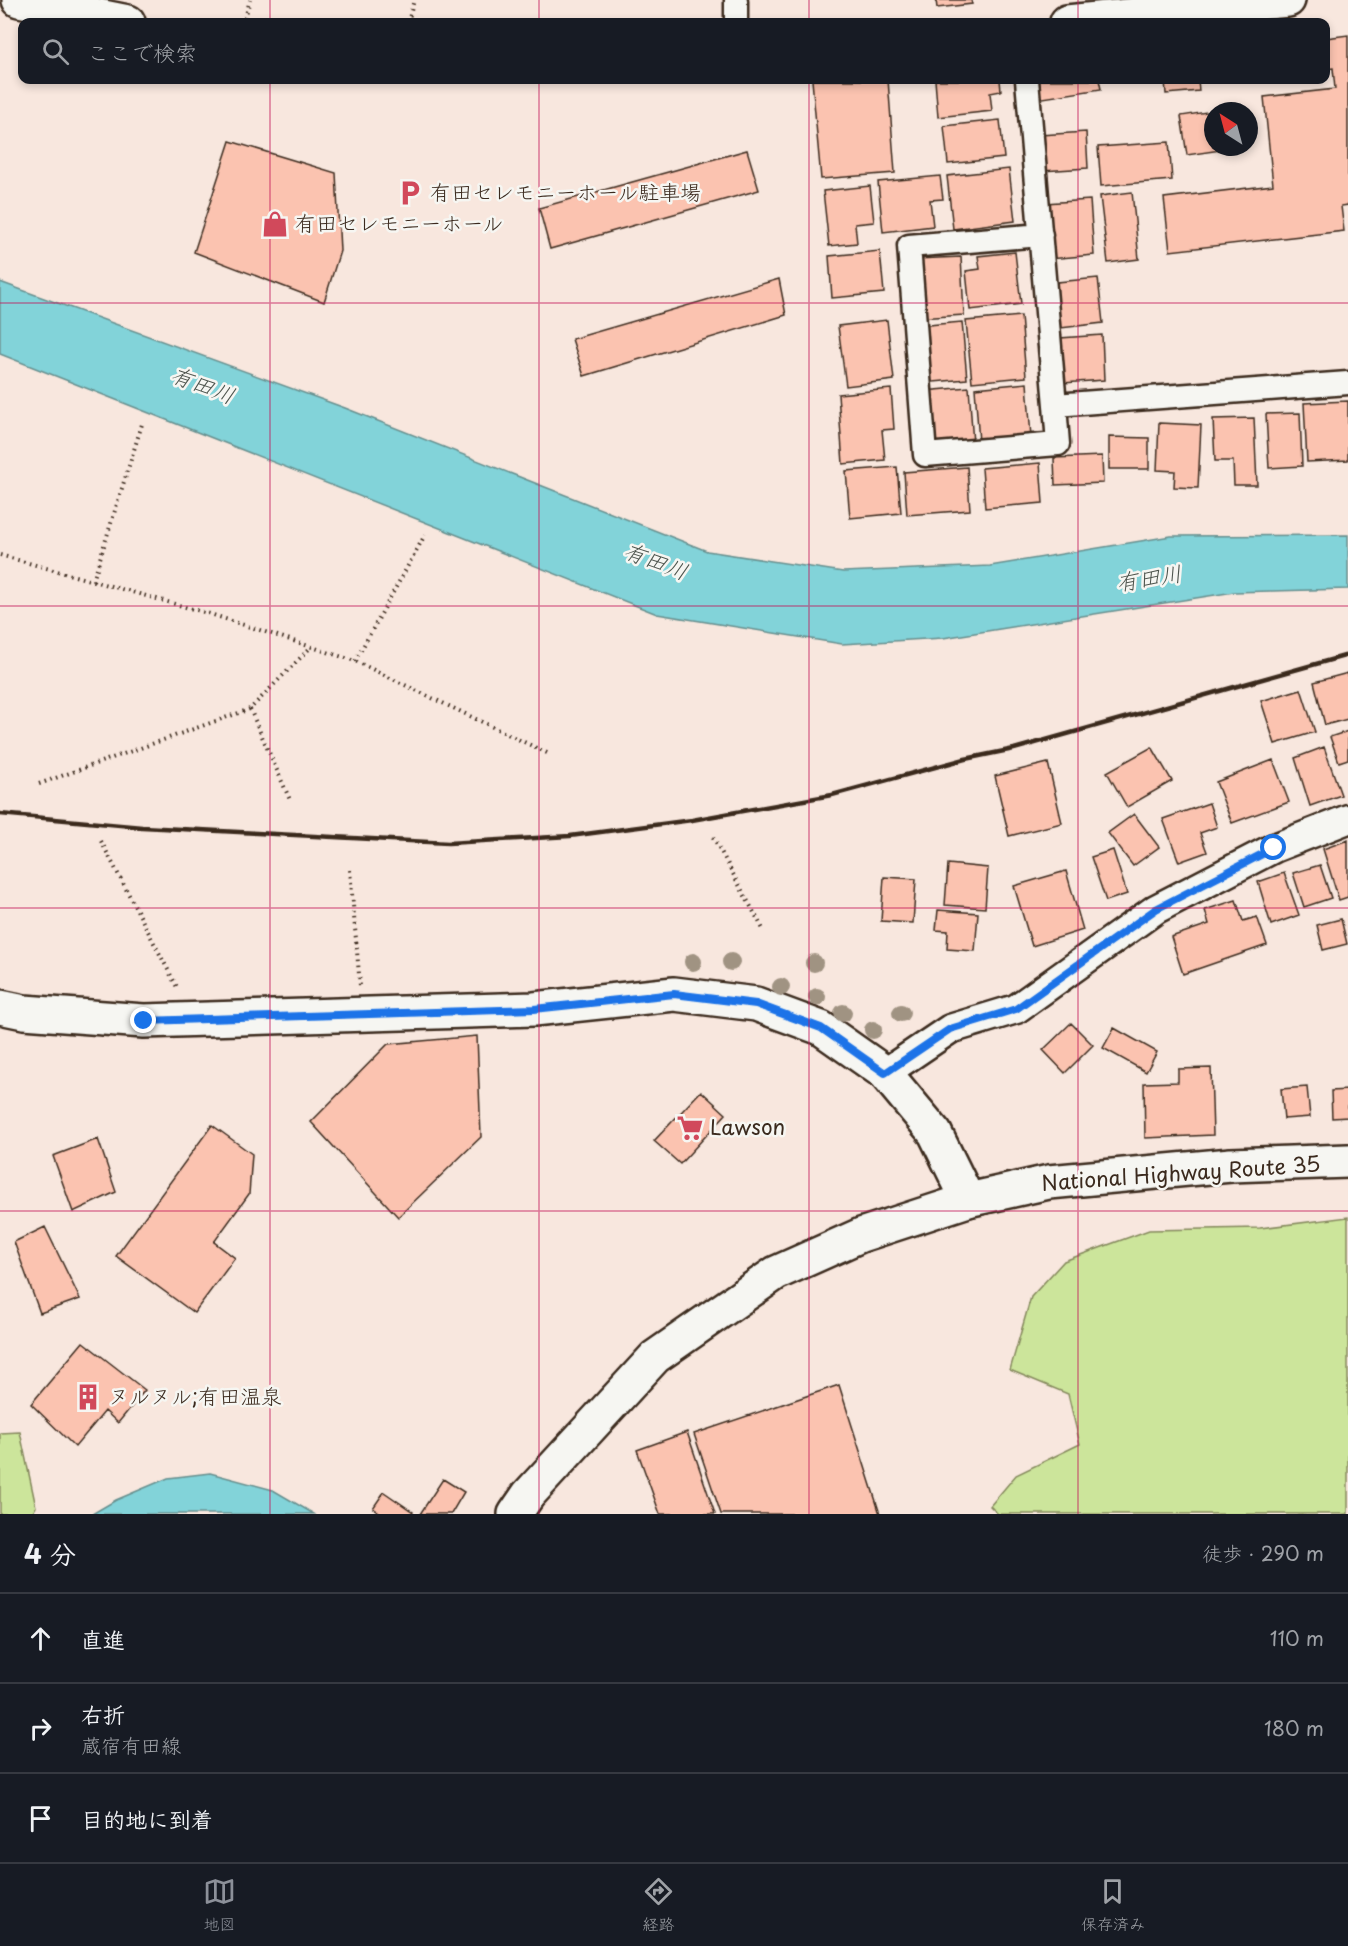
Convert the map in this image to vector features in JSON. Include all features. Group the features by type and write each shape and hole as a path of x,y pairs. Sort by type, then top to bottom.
{"main road":[{"path":"19,0 108,18"},
{"path":"1107,18 1288,0"},
{"path":"0,1006 24,1012 144,1021 534,1009 674,994 756,1004 821,1028 885,1073 935,1133 968,1200"},
{"name":"National Highway Route 35","path":"515,1514 528,1495 655,1357 776,1273 861,1235 968,1200 1049,1182 1232,1165 1348,1161"}],"street":[{"path":"736,0 736,18"},
{"path":"1027,84 1041,235 1058,444 926,455 909,246 1041,235"},
{"path":"1055,405 1348,383"},
{"path":"885,1073 950,1029 1016,1009 1156,909 1274,848 1348,819"}],"path":[{"path":"245,18 250,0"},
{"path":"409,18 414,0"},
{"path":"93,581 143,421"},
{"path":"355,661 425,536"},
{"path":"0,555 207,613 355,661 549,754"},
{"path":"39,784 250,709 311,647"},
{"path":"250,709 290,800"},
{"path":"713,837 763,930"},
{"path":"101,841 178,990"},
{"path":"350,870 360,992"}],"green space":[{"path":"1348,1217 1348,1514 998,1514 990,1506 1016,1475 1080,1444 1068,1394 1010,1370 1031,1297 1064,1261 1149,1230 1260,1228"},
{"path":"20,1432 36,1507 32,1514 0,1514 0,1433"}],"water":[{"name":"有田川","path":"0,282 345,408 707,551 843,572 990,566 1171,536 1348,535 1348,589 1234,592 943,638 842,644 657,614 0,354"},
{"path":"210,1473 273,1490 314,1514 92,1514 116,1500 168,1478"}],"building":[{"path":"936,0 971,0 972,4 937,8"},
{"path":"1348,35 1348,205 1341,206 1344,231 1170,251 1164,198 1273,185 1264,97 1335,89 1333,68 1330,68 1330,37"},
{"path":"812,84 888,84 895,173 821,179"},
{"path":"935,84 1000,84 1001,91 990,93 992,111 938,117"},
{"path":"1035,84 1100,84 1101,89 1037,99"},
{"path":"1165,84 1198,84 1199,91 1166,94"},
{"path":"1204,112 1204,152 1187,155 1181,116"},
{"path":"1000,120 1004,158 948,164 944,126"},
{"path":"1086,132 1088,168 1042,171 1040,135"},
{"path":"230,141 336,173 340,251 324,302 194,252"},
{"path":"1169,142 1172,180 1101,186 1098,147"},
{"path":"747,150 759,190 550,249 539,208"},
{"path":"1009,169 1015,221 953,229 947,176"},
{"path":"940,176 943,199 930,200 933,226 883,232 878,182"},
{"path":"870,186 874,222 855,224 857,243 829,246 823,191"},
{"path":"1132,192 1139,259 1108,263 1100,196"},
{"path":"1090,200 1094,255 1049,259 1045,203"},
{"path":"880,251 884,293 832,298 829,256"},
{"path":"1015,252 1021,304 970,310 966,271 980,269 978,256"},
{"path":"961,257 964,315 919,318 916,259"},
{"path":"1098,278 1103,323 1052,329 1047,283"},
{"path":"779,279 786,315 584,376 572,339"},
{"path":"1021,316 1026,377 972,382 966,321"},
{"path":"887,320 894,380 846,386 838,326"},
{"path":"962,322 967,379 922,383 917,326"},
{"path":"1102,335 1104,380 1063,383 1060,338"},
{"path":"1027,383 1031,437 979,442 975,388"},
{"path":"969,387 973,444 928,448 924,391"},
{"path":"891,389 894,429 882,430 885,460 843,464 838,394"},
{"path":"1348,401 1348,460 1307,462 1304,403"},
{"path":"1300,413 1302,466 1269,468 1266,414"},
{"path":"1254,418 1257,485 1234,485 1233,461 1215,461 1213,419"},
{"path":"1159,423 1201,425 1198,488 1174,487 1175,471 1157,470"},
{"path":"1109,437 1149,438 1149,469 1109,469"},
{"path":"1102,456 1103,483 1055,485 1054,458"},
{"path":"1040,463 1043,503 985,508 982,468"},
{"path":"897,467 901,513 850,518 846,471"},
{"path":"967,467 970,510 907,515 904,472"},
{"path":"1348,673 1348,719 1325,725 1314,682"},
{"path":"1301,689 1315,732 1275,744 1261,701"},
{"path":"1348,731 1348,759 1339,762 1330,737"},
{"path":"1152,747 1172,781 1127,807 1107,772"},
{"path":"1324,747 1341,795 1310,806 1295,758"},
{"path":"1273,760 1289,802 1232,823 1216,782"},
{"path":"1048,763 1062,823 1009,836 995,776"},
{"path":"1209,803 1217,827 1200,833 1207,852 1179,862 1163,819"},
{"path":"1134,814 1159,847 1133,866 1108,833"},
{"path":"1348,840 1348,897 1339,900 1323,849"},
{"path":"1113,850 1127,894 1106,901 1091,857"},
{"path":"948,864 988,868 985,908 945,905"},
{"path":"1320,865 1331,898 1304,907 1293,873"},
{"path":"1066,871 1083,930 1032,946 1014,886"},
{"path":"1284,873 1299,915 1271,925 1258,882"},
{"path":"884,877 916,879 913,923 881,921"},
{"path":"1236,900 1243,921 1257,917 1267,945 1183,974 1171,937 1209,924 1205,910"},
{"path":"938,910 978,913 975,951 947,949 948,931 936,930"},
{"path":"1341,919 1347,944 1323,950 1317,925"},
{"path":"1071,1023 1093,1045 1065,1073 1043,1050"},
{"path":"1114,1028 1157,1052 1146,1072 1103,1048"},
{"path":"477,1036 481,1137 398,1217 311,1122 388,1044"},
{"path":"1211,1068 1213,1135 1145,1138 1144,1083 1178,1082 1178,1069"},
{"path":"1307,1087 1310,1117 1284,1119 1281,1089"},
{"path":"1348,1090 1348,1117 1332,1118 1331,1091"},
{"name":"Lawson","path":"701,1091 726,1114 680,1164 654,1141"},
{"path":"212,1125 252,1154 249,1194 214,1242 235,1258 194,1313 116,1256"},
{"path":"98,1139 116,1192 73,1212 53,1156"},
{"path":"45,1227 80,1299 40,1313 14,1242"},
{"name":"ヌルヌル;有田温泉","path":"83,1342 145,1390 118,1423 105,1411 75,1447 31,1404"},
{"path":"839,1385 880,1514 721,1514 694,1434"},
{"path":"687,1432 715,1514 660,1514 637,1450"},
{"path":"443,1479 464,1492 451,1514 420,1514"},
{"path":"384,1492 413,1512 412,1514 382,1514 373,1508"}],"railway":[{"path":"0,814 142,827 448,843 570,836 692,820 832,795 965,759 1014,749 1348,655"}],"place":[{"name":"有田セレモニーホール駐車場","path":"410,193"},
{"name":"有田セレモニーホール","path":"275,224"},
{"name":"Lawson","path":"690,1128"},
{"name":"ヌルヌル;有田温泉","path":"88,1397"}],"route":[{"path":"144,1021 534,1009 674,994 756,1004 821,1028 885,1073 950,1029 1016,1009 1156,909 1274,848"}]}
